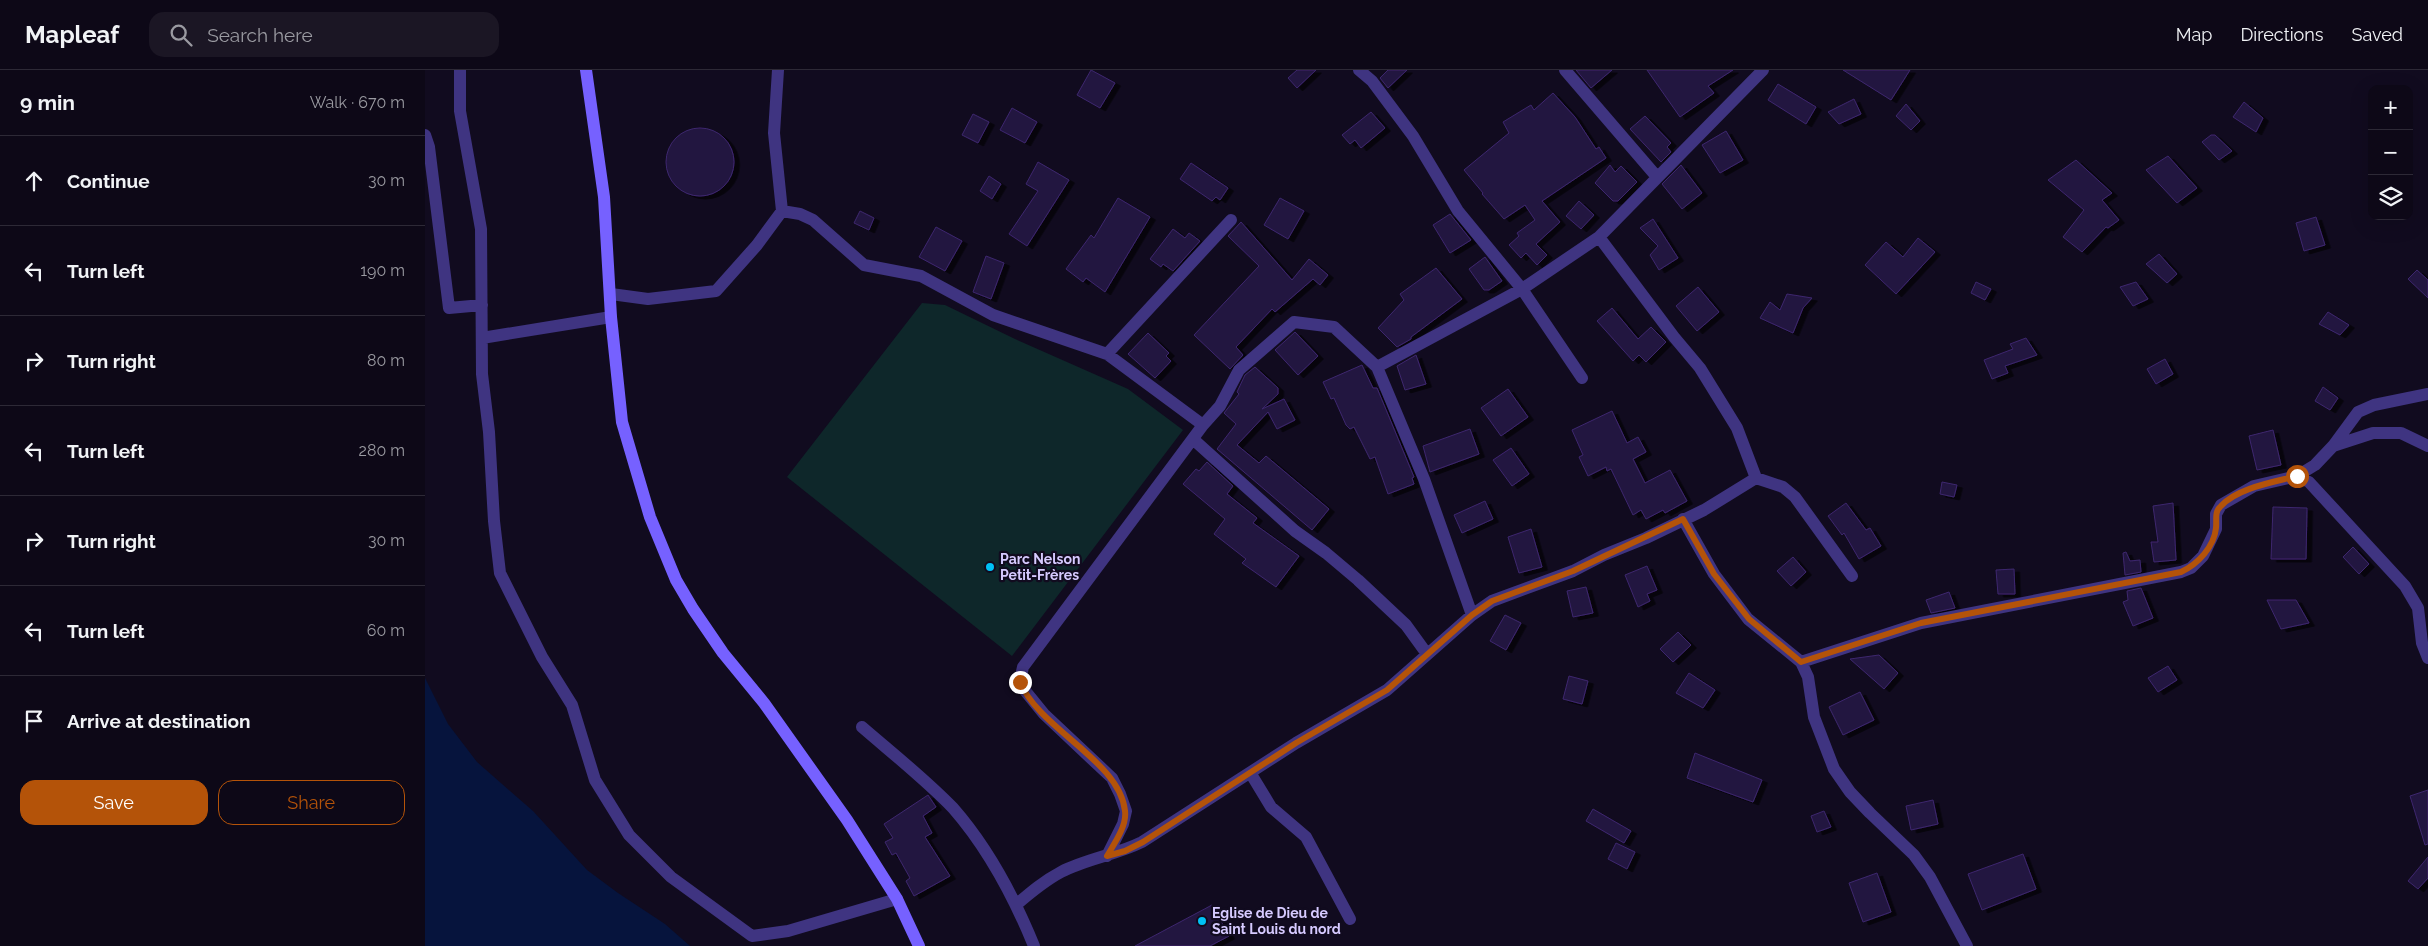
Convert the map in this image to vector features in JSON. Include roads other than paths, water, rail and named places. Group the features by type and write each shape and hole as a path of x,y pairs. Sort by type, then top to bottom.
{"main road":[{"path":"586,70 604,197 611,317 622,422 650,517 675,580 723,653 764,703 847,820 897,899 916,945"}],"street":[{"path":"461,70 460,111 481,229 482,374 489,432 494,521 500,573 543,657 571,705 595,780 629,835 671,877 752,936 788,932 897,899"},
{"path":"611,294 648,299 716,291 757,245 782,211 774,133 778,70"},
{"path":"1359,70 1371,81 1413,136 1458,211 1523,289 1582,378"},
{"path":"1565,70 1657,177"},
{"path":"1377,368 1523,289 1599,237 1763,70"},
{"path":"425,135 429,147 449,308 482,305"},
{"path":"782,211 800,214 813,220 864,265 921,276 993,314 1107,354 1203,425"},
{"path":"1107,354 1231,220"},
{"path":"1599,237 1674,337 1700,368 1737,428 1756,478 1783,488 1795,497 1852,576"},
{"path":"482,338 611,317"},
{"path":"1107,856 1123,824 1126,812 1120,794 1112,778 1044,714 1022,687 1021,676 1023,667 1194,440 1203,425 1220,406 1239,370 1294,322 1334,327 1377,368 1424,480 1472,615"},
{"path":"1801,662 1921,623 2181,572 2191,568 2203,556 2216,529 2216,514 2221,505 2254,486 2297,476 2315,465 2333,446 2357,412 2374,405 2428,394"},
{"path":"2333,446 2373,433 2401,433 2428,446"},
{"path":"1194,440 1295,531 1359,580 1406,625 1427,654"},
{"path":"2297,476 2309,482 2405,586 2418,608 2422,643 2428,658"},
{"path":"1016,904 1039,885 1063,871 1125,851 1143,842 1251,774 1296,743 1387,690 1472,615 1492,601 1573,571 1711,506 1756,478"},
{"path":"1683,519 1714,574 1749,619 1801,662 1808,677 1814,717 1833,769 1850,792 1870,813 1915,855 1930,876 1967,946"},
{"path":"862,727 910,768 953,809 992,861 1016,904 1033,946"},
{"path":"1251,774 1271,807 1306,836 1350,919"}],"water":[{"path":"425,678 448,724 477,762 533,811 587,870 665,924 690,946 425,946"}],"place":[{"name":"Parc Nelson Petit-Frères","path":"990,567"},
{"name":"Eglise de Dieu de Saint Louis du nord","path":"1202,921"}]}
